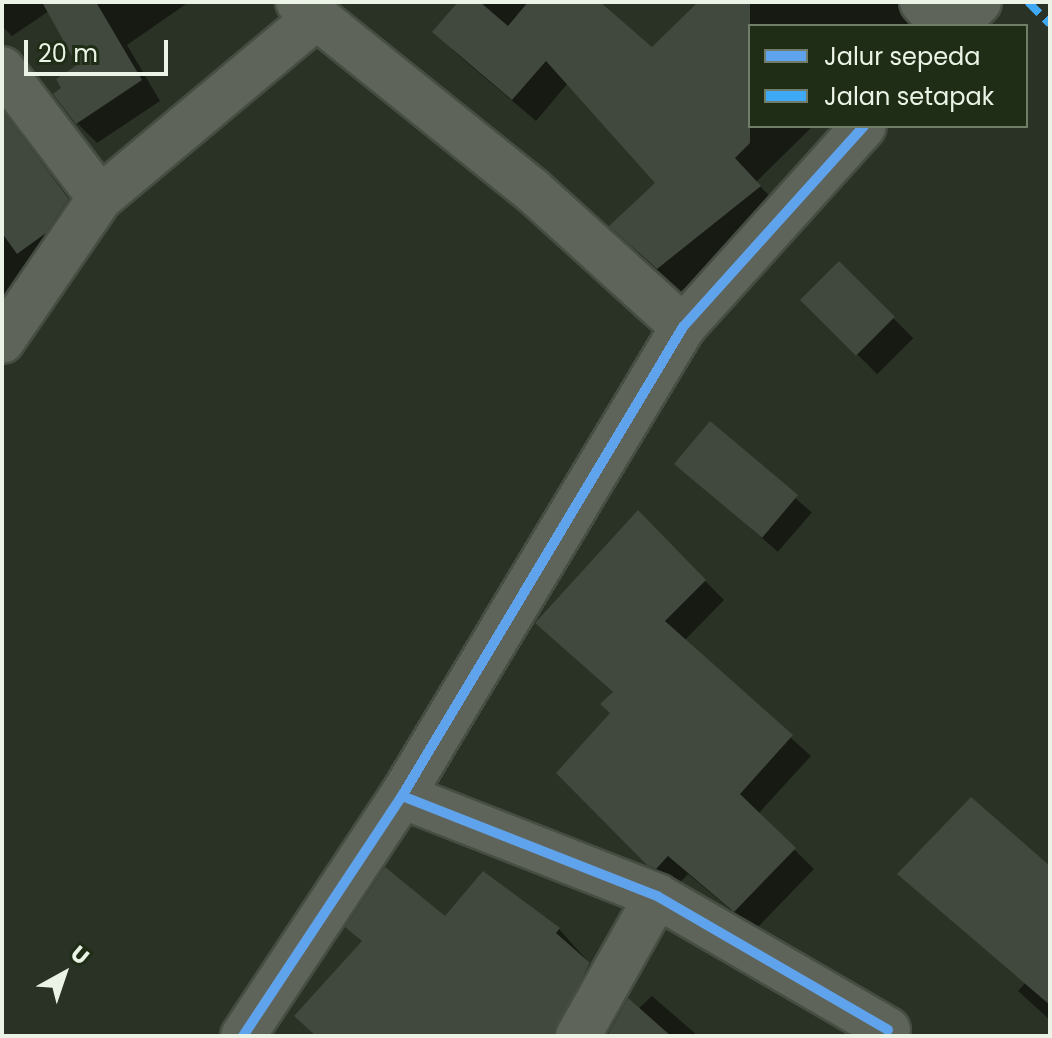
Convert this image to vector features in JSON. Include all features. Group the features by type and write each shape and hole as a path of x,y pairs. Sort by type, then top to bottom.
{"street":[{"path":"922,2 941,24"},
{"path":"957,24 979,2"},
{"path":"2,341 100,198 306,11 532,190 683,327"},
{"path":"2,69 100,198"},
{"path":"243,1036 402,796 683,327 862,128"},
{"path":"402,796 657,896 840,1022 888,1030"},
{"path":"578,1036 657,896"}],"building":[{"path":"42,2 96,2 142,80 76,124 53,94 61,88 56,79 77,65"},
{"path":"458,2 480,2 508,26 528,2 600,2 652,47 698,2 750,2 750,143 735,158 761,186 657,269 609,226 655,183 546,61 512,100 432,32"},
{"path":"2,110 69,199 46,233 17,254 2,233"},
{"path":"839,261 895,317 856,356 800,300"},
{"path":"710,421 798,495 762,538 674,464"},
{"path":"638,510 706,580 665,621 793,735 740,794 796,848 734,912 668,856 656,869 647,865 556,773 610,713 600,704 613,692 535,623"},
{"path":"971,797 1050,866 1050,1005 897,874"},
{"path":"385,867 445,916 483,871 560,928 556,933 590,963 553,1036 316,1036 294,1016 362,941 345,927"},
{"path":"628,998 671,1036 607,1036"}],"marked path":[{"path":"1028,2 1050,24"}],"cycle path":[{"path":"243,1036 402,796 683,327 862,128"},
{"path":"402,796 657,896 888,1030"}]}
